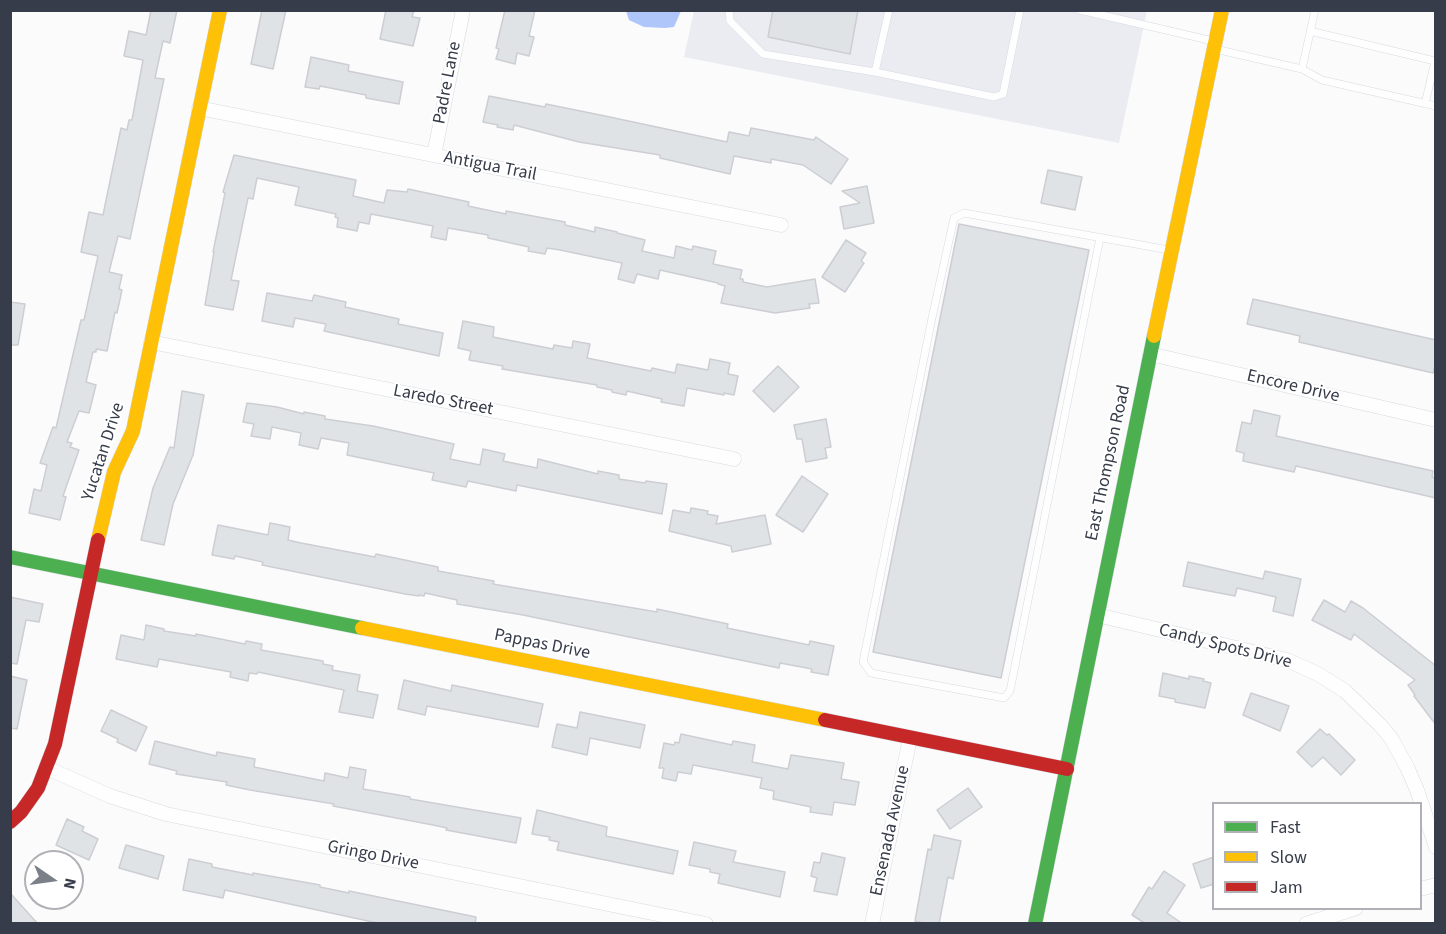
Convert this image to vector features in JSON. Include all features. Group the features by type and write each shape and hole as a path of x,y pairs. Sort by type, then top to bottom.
{"street":[{"name":"Yucatan Drive","path":"10,822 21,812 38,788 55,744 110,483 133,431 220,10"},
{"name":"Padre Lane","path":"434,155 463,10"},
{"name":"East Thompson Road","path":"1035,924 1222,10"},
{"name":"Antigua Trail","path":"200,108 781,225"},
{"name":"Laredo Street","path":"151,342 734,459"},
{"name":"Encore Drive","path":"1150,354 1436,420"},
{"name":"Pappas Drive","path":"10,557 1066,769"},
{"name":"Candy Spots Drive","path":"1097,615 1287,660 1318,674 1345,691 1391,738 1407,767 1421,802"},
{"name":"Ensenada Avenue","path":"872,924 910,738"},
{"name":"Gringo Drive","path":"47,768 117,799 166,814 706,924"},
{"name":"Candy Spots Drive","path":"1422,805 1436,847"},
{"path":"1306,924 1353,910"}],"lane":[{"path":"729,10 730,21 763,54 875,72 994,97 1003,94 1020,10"},
{"path":"875,72 889,10"},
{"path":"1080,10 1302,69 1322,80 1436,106"},
{"path":"1302,69 1315,10"},
{"path":"1310,32 1435,61 1425,104"},
{"path":"1100,238 1010,691 1004,698 871,673 863,662 954,218 964,213 1172,251"}],"shaded area":[{"path":"694,11 1147,11 1119,143 684,57"}],"water":[{"path":"626,11 681,11 674,27 665,28 644,27 629,20"}],"building":[{"path":"151,10 177,10 170,43 163,41 155,78 164,79 130,239 118,236 109,272 122,275 119,289 122,290 117,313 115,312 107,351 96,349 96,352 93,352 86,382 96,385 89,413 79,411 67,442 72,443 70,447 79,450 63,496 66,497 60,520 29,513 34,489 41,491 47,465 40,463 53,427 56,428 98,256 81,252 89,212 103,215 121,128 127,130 129,120 132,120 143,60 124,56 129,31 146,35"},
{"path":"262,10 286,10 273,69 251,64"},
{"path":"386,10 414,10 412,17 420,18 413,46 380,39"},
{"path":"505,10 535,10 529,36 534,37 529,56 517,53 515,64 496,59 499,49 496,48"},
{"path":"773,10 858,10 850,54 768,37"},
{"path":"311,57 349,65 348,71 403,82 399,104 320,86 319,89 305,87"},
{"path":"489,96 545,107 546,104 727,142 729,132 749,136 751,128 814,140 816,137 848,159 831,184 803,165 771,159 771,163 734,156 730,174 660,158 660,155 579,142 514,125 513,130 497,127 498,125 483,122"},
{"path":"234,155 356,180 353,196 384,203 387,190 407,192 408,189 469,202 468,206 506,214 506,211 565,222 565,225 595,232 595,227 617,232 645,240 642,251 674,258 676,246 692,250 693,246 716,251 713,264 742,270 740,279 743,279 743,282 767,287 815,279 819,303 809,304 810,308 775,313 721,303 725,286 718,283 660,270 658,279 637,274 634,283 618,279 622,263 547,248 545,254 528,251 529,247 488,238 488,235 448,228 446,240 431,237 433,226 371,214 369,224 359,222 357,231 337,227 336,214 295,205 299,187 257,178 253,199 248,198 231,280 239,281 233,310 205,305 225,193 223,192"},
{"path":"1048,170 1082,177 1075,210 1041,203"},
{"path":"867,186 874,223 844,229 840,207 860,203 842,191"},
{"path":"959,224 1089,250 1001,678 873,652"},
{"path":"846,240 866,253 861,261 864,263 845,292 822,277"},
{"path":"267,293 312,301 314,295 346,302 345,307 399,319 398,324 443,333 439,356 324,331 326,324 295,318 293,327 262,321"},
{"path":"1253,299 1436,340 1436,363 1433,373 1299,342 1300,336 1247,324"},
{"path":"10,302 25,304 18,345 10,345"},
{"path":"463,321 494,327 493,337 553,349 554,345 572,348 573,341 590,344 587,358 651,371 652,368 675,373 677,364 708,370 710,359 730,363 728,374 738,376 734,395 687,388 684,406 661,402 662,399 627,391 626,395 597,387 597,385 502,369 503,366 469,360 471,351 458,348"},
{"path":"778,366 799,387 774,412 753,391"},
{"path":"182,391 204,395 193,455 173,504 164,545 141,540 153,488 170,447 174,448"},
{"path":"247,403 325,416 325,419 373,426 454,444 450,459 480,465 483,449 505,454 503,461 537,468 538,459 598,474 598,471 619,475 619,479 667,484 662,514 517,485 516,491 468,481 466,487 432,480 434,473 347,455 349,443 321,438 318,449 299,445 301,433 272,427 270,439 251,436 254,424 243,422"},
{"path":"1254,410 1280,416 1276,436 1433,471 1432,477 1436,478 1436,498 1296,466 1294,472 1243,461 1244,453 1236,451 1242,422 1251,424"},
{"path":"826,419 831,447 825,448 827,458 806,462 802,439 797,439 794,425"},
{"path":"802,476 828,494 803,532 776,515"},
{"path":"691,508 708,511 707,514 718,516 716,524 765,515 771,544 732,552 731,546 669,531 673,510 690,513"},
{"path":"270,523 290,527 288,540 301,543 375,557 376,554 438,567 438,571 494,581 493,584 657,612 657,609 728,624 727,628 809,645 810,641 834,646 828,675 811,672 812,669 780,663 779,668 523,615 457,604 457,600 425,593 424,596 405,594 262,565 263,562 235,556 234,559 212,555 218,525 268,535"},
{"path":"1188,562 1263,579 1265,571 1301,579 1293,616 1273,611 1276,597 1237,588 1235,596 1183,586"},
{"path":"10,597 43,604 39,622 26,620 17,664 10,663"},
{"path":"1324,600 1345,612 1351,601 1363,608 1436,666 1436,725 1408,685 1415,680 1354,634 1351,640 1312,620"},
{"path":"146,625 164,629 164,631 196,636 196,634 245,644 246,641 262,644 261,650 323,661 323,664 333,666 332,670 360,675 357,691 378,695 373,718 339,712 344,690 258,672 257,674 249,673 248,681 230,677 231,672 159,659 157,667 116,659 121,635 144,640"},
{"path":"1163,673 1189,679 1189,676 1204,679 1203,681 1211,683 1205,708 1159,696"},
{"path":"10,676 27,680 17,729 10,728"},
{"path":"404,680 451,691 452,685 543,704 538,727 427,706 425,715 398,709"},
{"path":"1251,693 1289,706 1280,731 1243,715"},
{"path":"111,710 147,727 136,751 101,731"},
{"path":"580,712 645,725 640,748 590,738 587,755 552,747 557,724 577,728"},
{"path":"1320,729 1327,735 1329,734 1355,760 1341,775 1323,757 1312,767 1297,752"},
{"path":"681,734 732,745 733,741 755,745 752,762 788,769 791,755 844,763 841,779 859,782 855,805 834,802 832,815 810,812 811,807 773,799 774,791 760,788 762,778 693,765 691,774 678,772 676,781 662,778 664,768 659,768 664,743 674,745 675,742 679,743"},
{"path":"155,741 216,756 217,752 255,759 254,767 324,781 325,773 348,778 350,767 366,770 363,789 521,818 516,843 333,806 334,804 226,785 227,782 176,774 177,771 149,764"},
{"path":"968,788 982,807 950,829 937,810"},
{"path":"537,810 607,827 606,836 678,851 673,874 557,850 559,842 549,840 550,837 532,834"},
{"path":"67,819 84,827 82,831 98,839 89,860 84,858 84,850 67,850 56,845"},
{"path":"934,835 961,841 953,879 948,877 939,924 928,924 915,921 928,849 931,850"},
{"path":"694,842 736,851 733,862 785,872 780,897 718,883 720,874 710,872 710,869 689,865"},
{"path":"126,845 164,856 158,879 119,868"},
{"path":"822,853 845,858 837,895 814,891 817,878 811,876 814,862 820,863"},
{"path":"1212,858 1212,885 1201,888 1193,864"},
{"path":"189,859 212,864 212,867 320,885 320,887 349,893 349,891 476,917 475,924 382,924 225,890 223,898 183,890"},
{"path":"1164,871 1185,885 1167,913 1183,924 1146,924 1132,915 1149,887 1152,889"},
{"path":"10,893 38,924 10,924"}],"traffic: fast":[{"path":"1035,924 1154,336"},
{"path":"10,557 362,628"}],"traffic: slow":[{"path":"98,540 114,472 133,431 220,10"},
{"path":"1154,336 1222,10"},
{"path":"362,628 825,720"}],"traffic: jam":[{"path":"10,822 21,812 38,788 55,744 98,540"},
{"path":"825,720 1067,769"}]}
